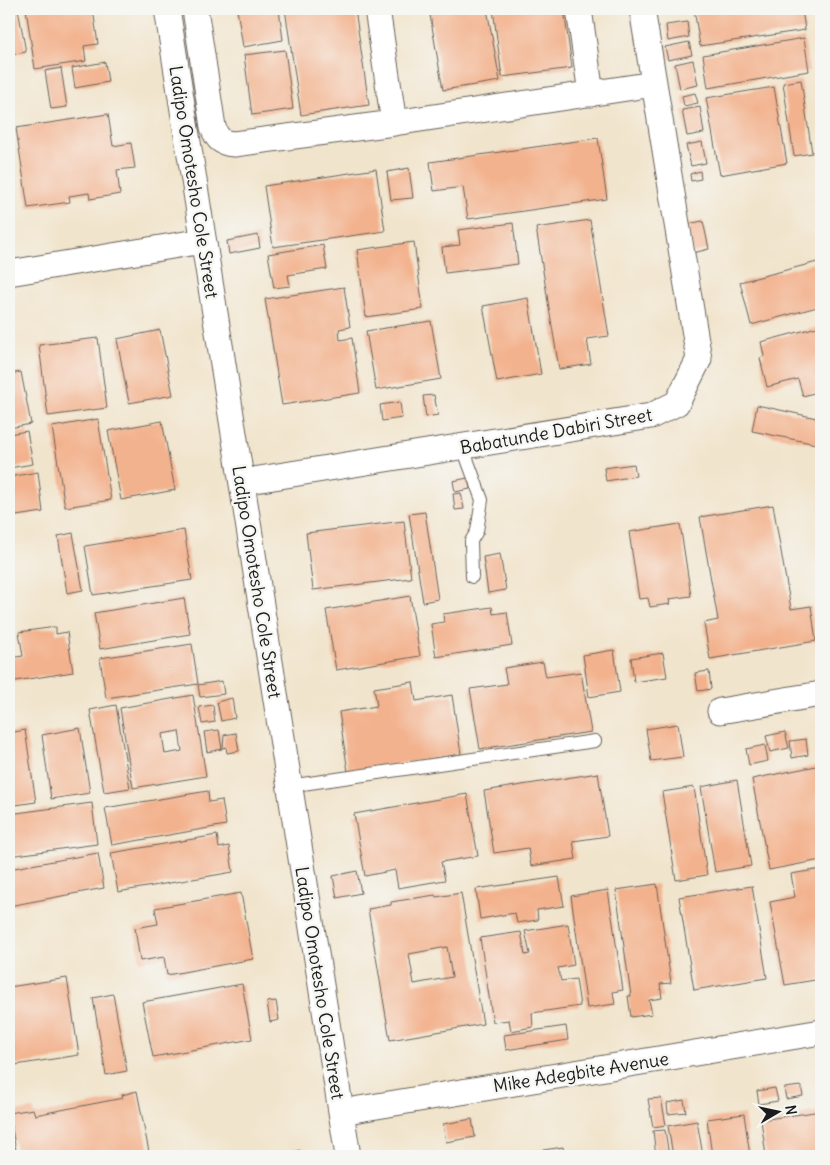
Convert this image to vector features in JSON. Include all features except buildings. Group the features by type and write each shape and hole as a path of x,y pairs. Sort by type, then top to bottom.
{"street":[{"name":"Ladipo Omotesho Cole Street","path":"167,9 348,1156"},
{"path":"195,9 213,127 217,138 224,143 234,144 394,123 654,84"},
{"path":"377,9 394,123"},
{"path":"579,9 591,94"},
{"name":"Babatunde Dabiri Street","path":"242,482 463,448 651,416 677,403 689,384 699,359 642,9"},
{"path":"9,273 203,241"},
{"path":"720,711 821,694"},
{"name":"Mike Adegbite Avenue","path":"341,1112 821,1032"}],"lane":[{"path":"463,448 482,500 477,531 472,541 472,577"},
{"path":"289,786 596,740"}]}
